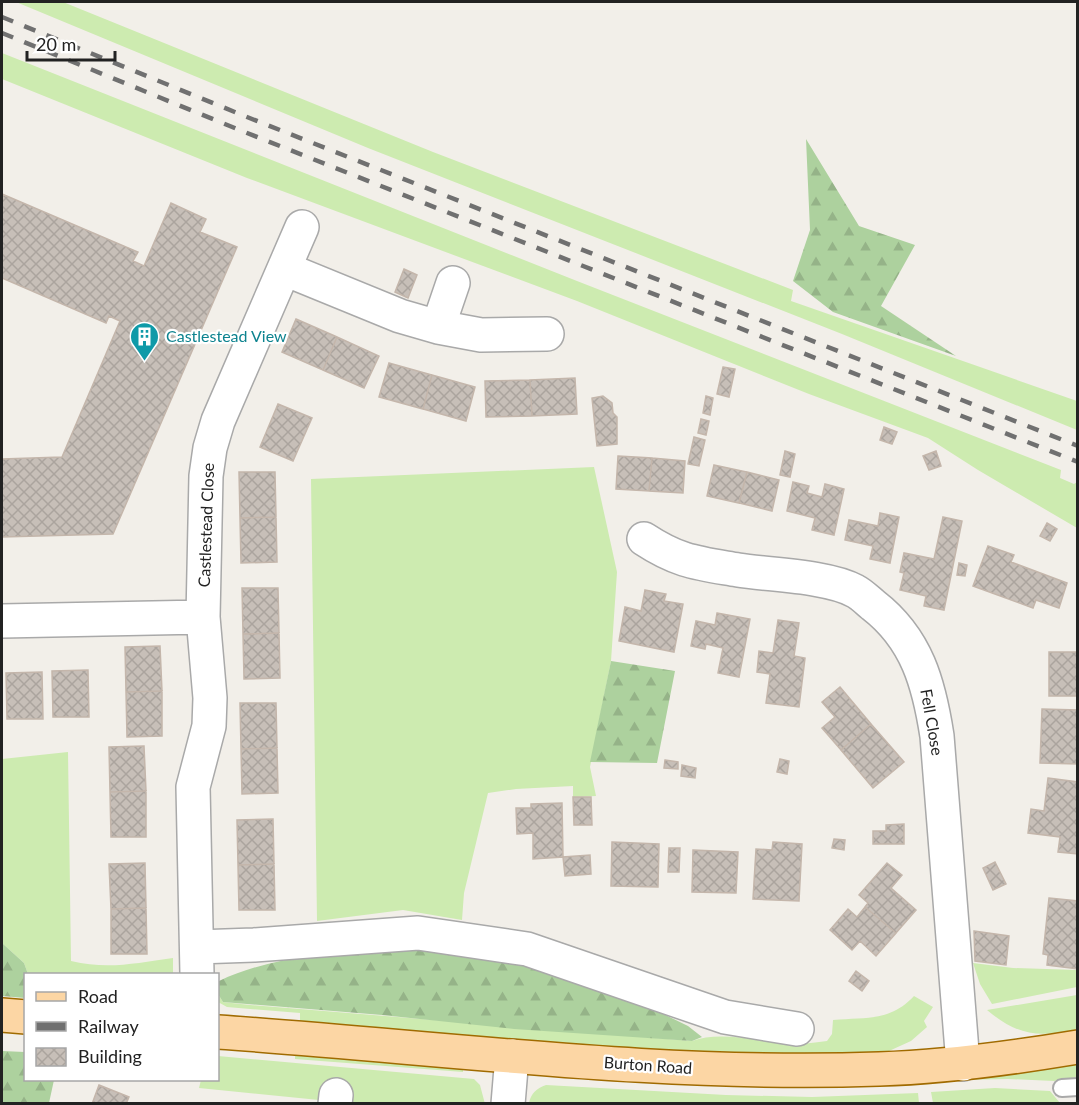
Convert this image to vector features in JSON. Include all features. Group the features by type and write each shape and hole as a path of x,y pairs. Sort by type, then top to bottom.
{"main road":[{"path":"2,1015 24,1017"},
{"name":"Burton Road","path":"219,1032 687,1068 799,1070 880,1069 963,1064 1077,1047"}],"street":[{"name":"Castlestead Close","path":"197,961 192,787 208,726 210,698 203,617 206,476 210,448 218,421 302,227"},
{"path":"285,269 400,316 438,327 481,335 547,334"},
{"path":"438,327 453,283"},
{"name":"Fell Close","path":"644,538 665,553 687,562 822,581 854,590 887,616 910,644 931,699 937,736 963,1064"},
{"path":"2,621 203,617"},
{"path":"197,961 264,945 418,933 527,950 725,1017 798,1029"},
{"path":"508,1104 512,1056"}],"green space":[{"path":"16,2 63,2 433,152 793,290 791,301 1077,401 1077,430 842,334 368,148"},
{"path":"2,53 1061,470 1060,478 1074,484 1077,482 1077,528 928,438 809,394 577,301 247,178 2,79"},
{"path":"806,139 859,226 915,245 881,306 956,356 833,312 793,281 810,230"},
{"path":"594,467 617,572 611,661 590,767 596,796 573,797 573,786 488,793 464,893 462,920 403,910 317,921 311,479"},
{"path":"611,661 675,671 657,763 590,762"},
{"path":"68,752 71,961 110,965 173,958 173,973 28,973 24,963 2,943 2,759"},
{"path":"2,943 24,963 28,973 24,973 24,998 2,996"},
{"path":"367,948 461,952 527,960 647,1006 688,1026 702,1037 692,1041 514,1029 223,1002 219,996 219,981 254,968 292,959"},
{"path":"973,963 1013,968 1077,970 1077,987 992,1004 980,984"},
{"path":"1077,995 1077,1029 1063,1032 1029,1033 998,1019 987,1010"},
{"path":"219,996 223,1002 250,1005 692,1041 728,1037 794,1044 827,1041 832,1034 833,1020 876,1017 896,1010 914,996 933,1007 924,1021 927,1027 911,1041 889,1051 815,1056 661,1053 300,1021 300,1013 227,1007 219,1003"},
{"path":"2,1051 24,1052 24,1081 54,1081 49,1103 2,1103"},
{"path":"295,1053 463,1068 463,1072 295,1059"},
{"path":"219,1056 474,1079 480,1085 485,1104 356,1104 351,1101 347,1090 321,1087 319,1100 199,1088 201,1081 219,1081"},
{"path":"1077,1063 1077,1077 1054,1081 954,1080"},
{"path":"546,1085 726,1095 812,1097 918,1093 919,1103 529,1103 535,1091"},
{"path":"995,1088 1050,1091 1060,1103 933,1103 931,1092"}],"building":[{"name":"Castlestead View","path":"2,194 138,252 133,261 144,266 171,203 206,219 200,232 237,247 113,534 2,537 2,459 62,457 120,321 109,316 106,323 2,278"},
{"path":"404,269 417,275 408,298 395,292"},
{"path":"296,319 337,337 323,370 282,352"},
{"path":"337,337 379,356 364,388 323,370"},
{"path":"389,363 432,375 423,409 379,397"},
{"path":"723,367 735,369 729,397 717,394"},
{"path":"432,375 475,387 466,421 423,409"},
{"path":"575,378 577,414 532,416 530,380"},
{"path":"530,380 532,416 486,417 485,381"},
{"path":"603,396 612,403 613,413 617,417 617,444 597,446 592,398"},
{"path":"706,396 713,398 710,415 703,413"},
{"path":"278,404 312,418 293,461 260,447"},
{"path":"701,419 709,421 706,435 698,433"},
{"path":"884,427 897,432 892,444 880,440"},
{"path":"694,437 705,440 699,466 688,464"},
{"path":"785,451 795,454 790,477 780,475"},
{"path":"936,451 941,466 929,470 923,456"},
{"path":"618,456 652,458 649,491 616,489"},
{"path":"652,458 685,461 683,493 649,491"},
{"path":"714,465 747,472 739,503 707,496"},
{"path":"239,472 275,472 276,517 240,518"},
{"path":"747,472 779,480 772,511 739,503"},
{"path":"793,482 809,486 807,493 822,497 825,484 844,489 834,535 812,530 815,518 787,511"},
{"path":"880,513 899,517 890,563 870,559 873,546 845,540 849,520 878,526"},
{"path":"276,517 277,562 241,563 240,518"},
{"path":"943,517 962,521 944,610 924,606 926,596 900,590 904,573 900,572 904,553 934,559"},
{"path":"1047,523 1057,529 1050,541 1040,536"},
{"path":"988,546 1014,555 1011,562 1067,583 1059,608 1036,600 1033,608 973,586"},
{"path":"959,563 967,565 965,576 957,575"},
{"path":"242,588 278,588 279,633 243,634"},
{"path":"645,590 666,594 664,601 683,604 674,652 619,641 625,607 641,611"},
{"path":"717,613 750,619 739,677 718,673 723,648 706,644 705,649 691,646 696,621 715,625"},
{"path":"778,620 799,623 794,656 805,658 799,707 766,703 770,674 757,672 759,651 773,653"},
{"path":"279,633 280,678 244,679 243,634"},
{"path":"160,646 162,691 126,692 125,647"},
{"path":"1049,652 1078,652 1078,696 1049,696"},
{"path":"88,670 89,717 53,717 52,671"},
{"path":"42,672 43,719 7,719 6,673"},
{"path":"840,687 871,724 841,750 822,728 835,717 822,702"},
{"path":"162,691 162,736 127,737 126,692"},
{"path":"240,703 276,703 277,748 241,749"},
{"path":"1042,709 1078,710 1078,764 1040,763"},
{"path":"871,724 904,762 873,788 841,750"},
{"path":"144,746 146,791 110,792 109,747"},
{"path":"277,748 278,793 242,794 241,749"},
{"path":"780,759 789,761 787,774 777,772"},
{"path":"665,760 678,762 678,769 664,768"},
{"path":"682,765 696,768 695,778 681,776"},
{"path":"1048,778 1078,782 1078,854 1058,852 1060,837 1028,833 1031,809 1044,811"},
{"path":"146,791 146,837 111,837 110,792"},
{"path":"573,797 591,797 592,825 574,825"},
{"path":"562,803 563,857 533,859 533,833 517,834 516,808 531,808 531,804"},
{"path":"273,819 274,864 238,865 237,820"},
{"path":"904,824 904,844 873,844 873,831 886,831 886,825"},
{"path":"834,839 845,840 844,850 832,848"},
{"path":"612,842 659,844 658,887 611,886"},
{"path":"773,842 802,844 799,901 753,899 756,849 772,850"},
{"path":"669,848 680,848 679,872 668,872"},
{"path":"693,850 738,852 736,893 692,892"},
{"path":"590,855 591,874 565,876 563,857"},
{"path":"995,862 1006,884 993,890 983,868"},
{"path":"145,863 146,908 111,909 109,864"},
{"path":"887,863 902,875 891,888 916,910 896,933 865,907 868,903 859,895"},
{"path":"274,864 275,910 239,910 238,865"},
{"path":"1049,898 1078,901 1078,969 1047,965 1048,955 1043,954"},
{"path":"865,907 896,933 876,956 860,941 852,950 830,930 848,909 857,917"},
{"path":"146,908 147,954 111,954 111,909"},
{"path":"974,931 1009,936 1006,965 975,961"},
{"path":"856,971 869,981 862,991 849,981"},
{"path":"99,1085 129,1097 126,1104 92,1104"}],"railway":[{"path":"2,17 247,117 1078,446"},
{"path":"2,33 242,131 1078,462"}],"place":[{"name":"Castlestead View","path":"145,362"}]}
